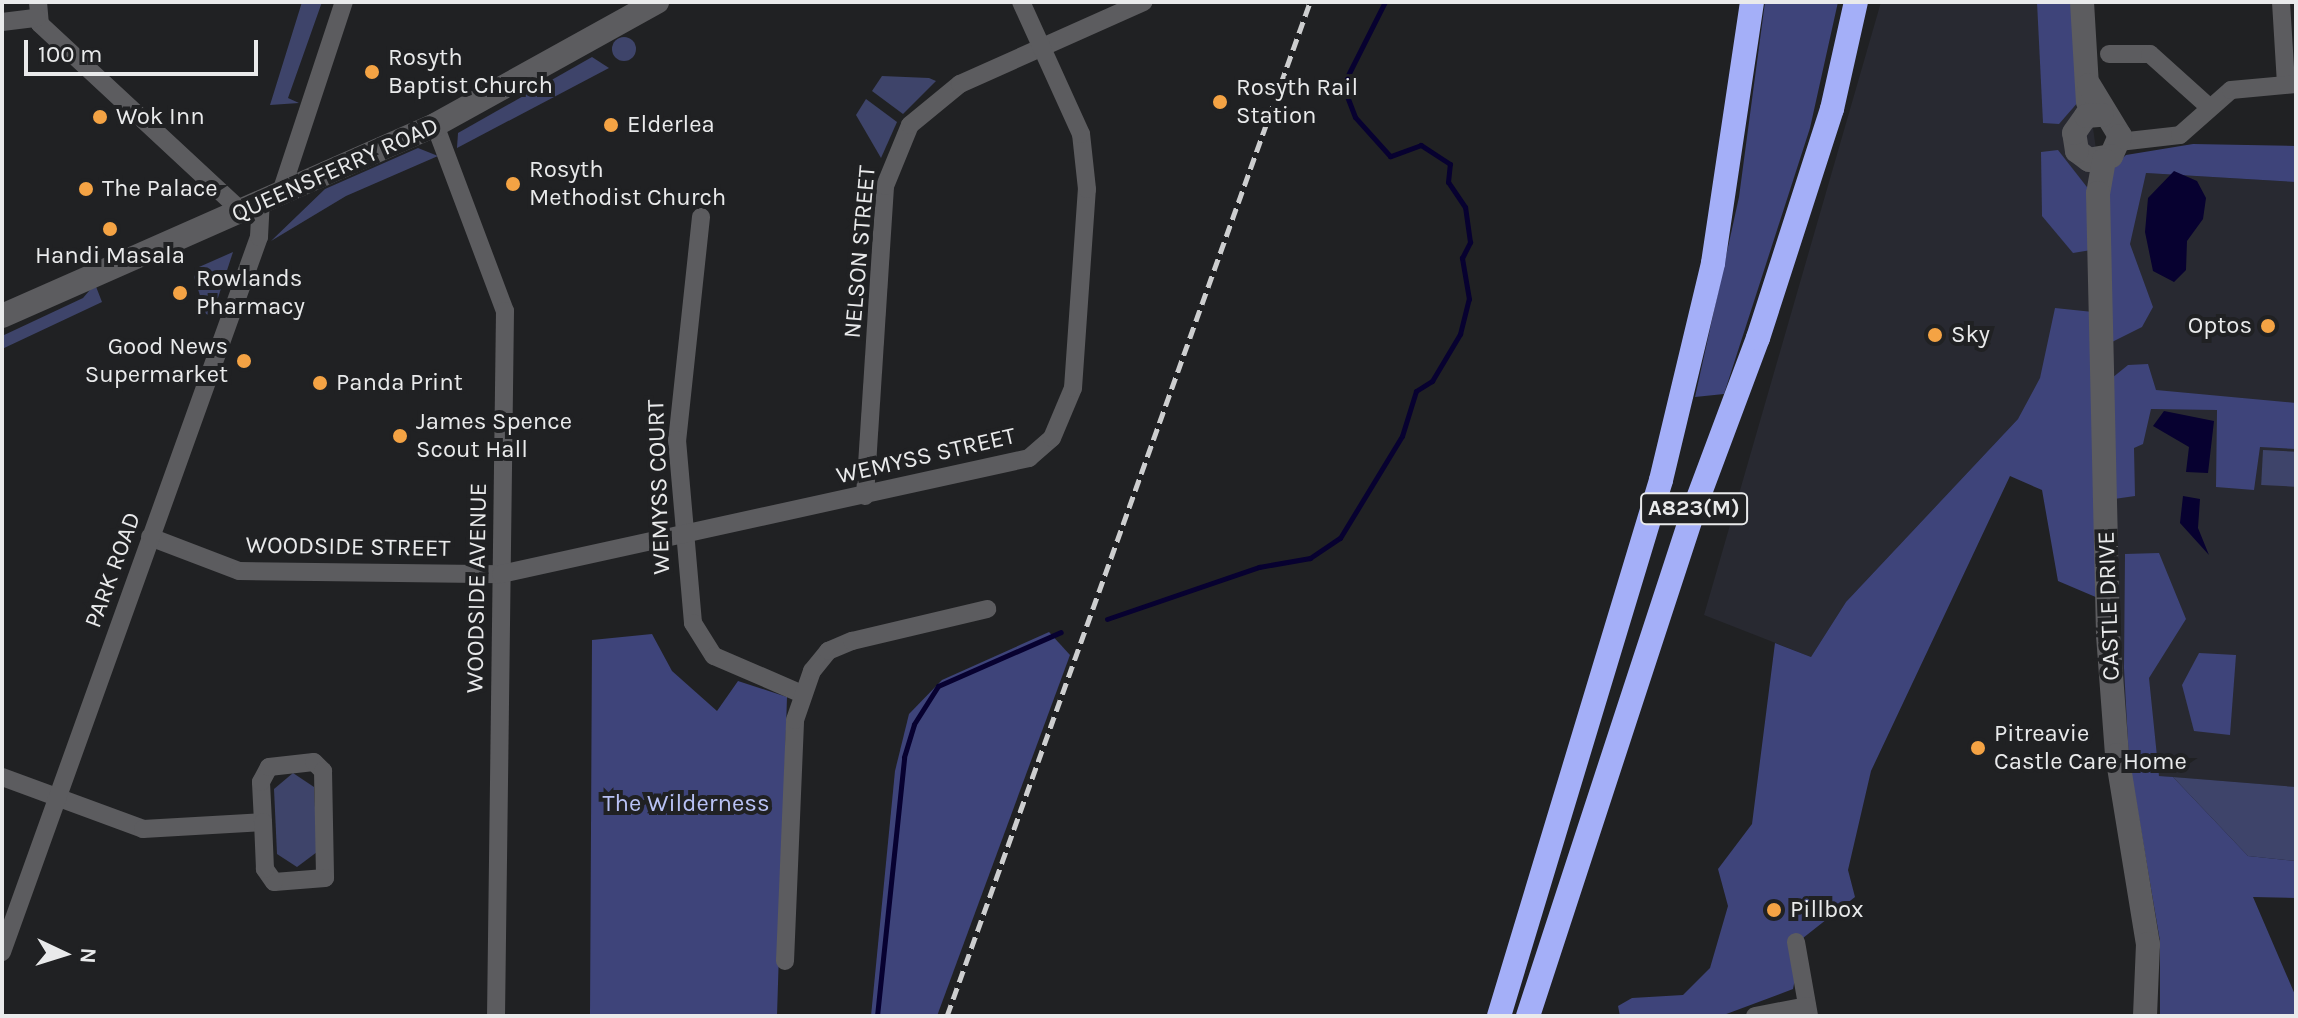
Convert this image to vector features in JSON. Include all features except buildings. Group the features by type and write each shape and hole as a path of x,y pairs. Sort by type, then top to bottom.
{"highway":[{"name":"A823(M)","path":"1499,1016 1661,480 1713,263 1752,2"},
{"name":"A823(M)","path":"1528,1016 1669,580 1758,338 1832,109 1856,2"}],"street":[{"name":"PARK ROAD","path":"2,952 55,797 259,237 261,204 344,2"},
{"name":"QUEENSFERRY ROAD","path":"2,316 435,125 657,2"},
{"name":"WEMYSS STREET","path":"501,574 1029,458 1066,415 1086,159 1021,2"},
{"path":"1042,47 1143,2"},
{"name":"CASTLE DRIVE","path":"2082,2 2089,85 2109,137 2098,193 2108,635 2117,755 2148,944 2145,1016"},
{"path":"2109,137 2180,135 2208,106 2231,90 2291,84 2281,2"},
{"path":"2,22 38,10 261,204"},
{"name":"NELSON STREET","path":"865,496 885,186 894,154 932,101 1042,47"},
{"path":"2109,54 2150,54 2208,106"},
{"name":"WOODSIDE AVENUE","path":"435,125 505,311 496,1016"},
{"name":"WEMYSS COURT","path":"701,217 678,397 689,600 701,643 730,666 800,693"},
{"name":"WOODSIDE STREET","path":"150,537 239,571 501,574"},
{"path":"785,961 800,693 828,651 987,609"},
{"path":"320,765 325,878 274,882 265,869 263,822 261,782 269,767 320,765"},
{"path":"2,777 143,829 263,822"},
{"path":"1755,1016 1808,1011 1796,942"}],"shaded area":[{"path":"302,2 322,2 288,98 299,103 270,105"},
{"path":"1881,2 2075,2 2096,149 2146,173 2296,182 2296,787 2159,776 2117,755 2103,382 2018,419 1846,602 1811,657 1704,615"},
{"path":"619,37 629,37 636,44 636,54 629,61 619,61 612,54 612,44"},
{"path":"592,57 609,68 457,148 458,133"},
{"path":"882,76 936,81 903,114 872,91"},
{"path":"866,99 897,122 881,158 856,115"},
{"path":"418,148 438,156 346,196 271,241 325,189"},
{"path":"2174,171 2197,181 2206,198 2203,219 2187,241 2186,270 2174,282 2153,271 2145,232 2148,198"},
{"path":"233,252 212,316 206,314 194,277 199,267"},
{"path":"95,284 102,302 2,349 2,336 83,298"},
{"path":"2164,411 2214,421 2208,473 2186,472 2189,447 2153,426"},
{"path":"2263,450 2296,452 2294,487 2261,485"},
{"path":"2183,496 2200,499 2198,528 2209,555 2180,523"},
{"path":"293,773 314,787 317,852 297,867 277,854 274,789"},
{"path":"2173,777 2296,787 2296,861 2248,856"}],"green space":[{"path":"1765,2 1838,2 1810,128 1724,394 1695,397 1739,197"},
{"path":"2037,2 2071,2 2079,101 2059,124 2043,123"},
{"path":"2193,144 2296,146 2296,182 2146,173 2130,244 2153,307 2142,327 2102,347 2108,171 2126,155"},
{"path":"2058,150 2090,191 2091,250 2073,253 2042,216 2041,152"},
{"path":"2055,308 2093,312 2098,598 2058,581 2042,490 2010,476 1871,771 1848,870 1855,897 1803,938 1793,989 1721,1016 1620,1016 1618,1006 1632,998 1683,995 1710,968 1728,906 1718,869 1752,824 1775,643 1811,657 1846,602 2018,419 2040,378"},
{"path":"2148,364 2156,390 2296,403 2296,449 2260,447 2254,490 2216,487 2217,410 2151,409 2143,444 2134,448 2135,496 2114,499 2112,378 2128,365"},
{"path":"2159,553 2186,619 2149,678 2159,776 2173,777 2248,856 2296,861 2296,898 2253,897 2296,997 2296,1016 2160,1016 2160,941 2129,760 2124,668 2125,554"},
{"path":"1049,632 1070,655 937,1016 871,1016 895,771 909,714 942,680"},
{"name":"The Wilderness","path":"652,634 672,671 717,711 738,681 787,697 777,1016 590,1016 592,640"},
{"path":"2199,653 2236,655 2230,735 2194,731 2182,685"}],"waterway":[{"path":"1107,619 1259,567 1310,558 1340,538 1402,436 1416,391 1432,381 1460,334 1469,299 1462,258 1470,242 1465,207 1448,182 1450,164 1421,145 1390,156 1355,117 1343,85 1385,2"},
{"path":"877,1016 904,757 914,724 938,686 1061,632"}],"railway":[{"path":"947,1016 1310,2"}],"place":[{"name":"Rosyth Baptist Church","path":"372,72"},
{"name":"Rosyth Rail Station","path":"1220,102"},
{"name":"Wok Inn","path":"100,117"},
{"name":"Elderlea","path":"611,125"},
{"name":"Rosyth Methodist Church","path":"513,184"},
{"name":"The Palace","path":"86,189"},
{"name":"Handi Masala","path":"110,229"},
{"name":"Rowlands Pharmacy","path":"180,293"},
{"name":"Optos","path":"2268,326"},
{"name":"Sky","path":"1935,335"},
{"name":"Good News Supermarket","path":"244,361"},
{"name":"Panda Print","path":"320,383"},
{"name":"James Spence Scout Hall","path":"400,436"},
{"name":"Pitreavie Castle Care Home","path":"1978,748"},
{"name":"Pillbox","path":"1774,910"}]}
